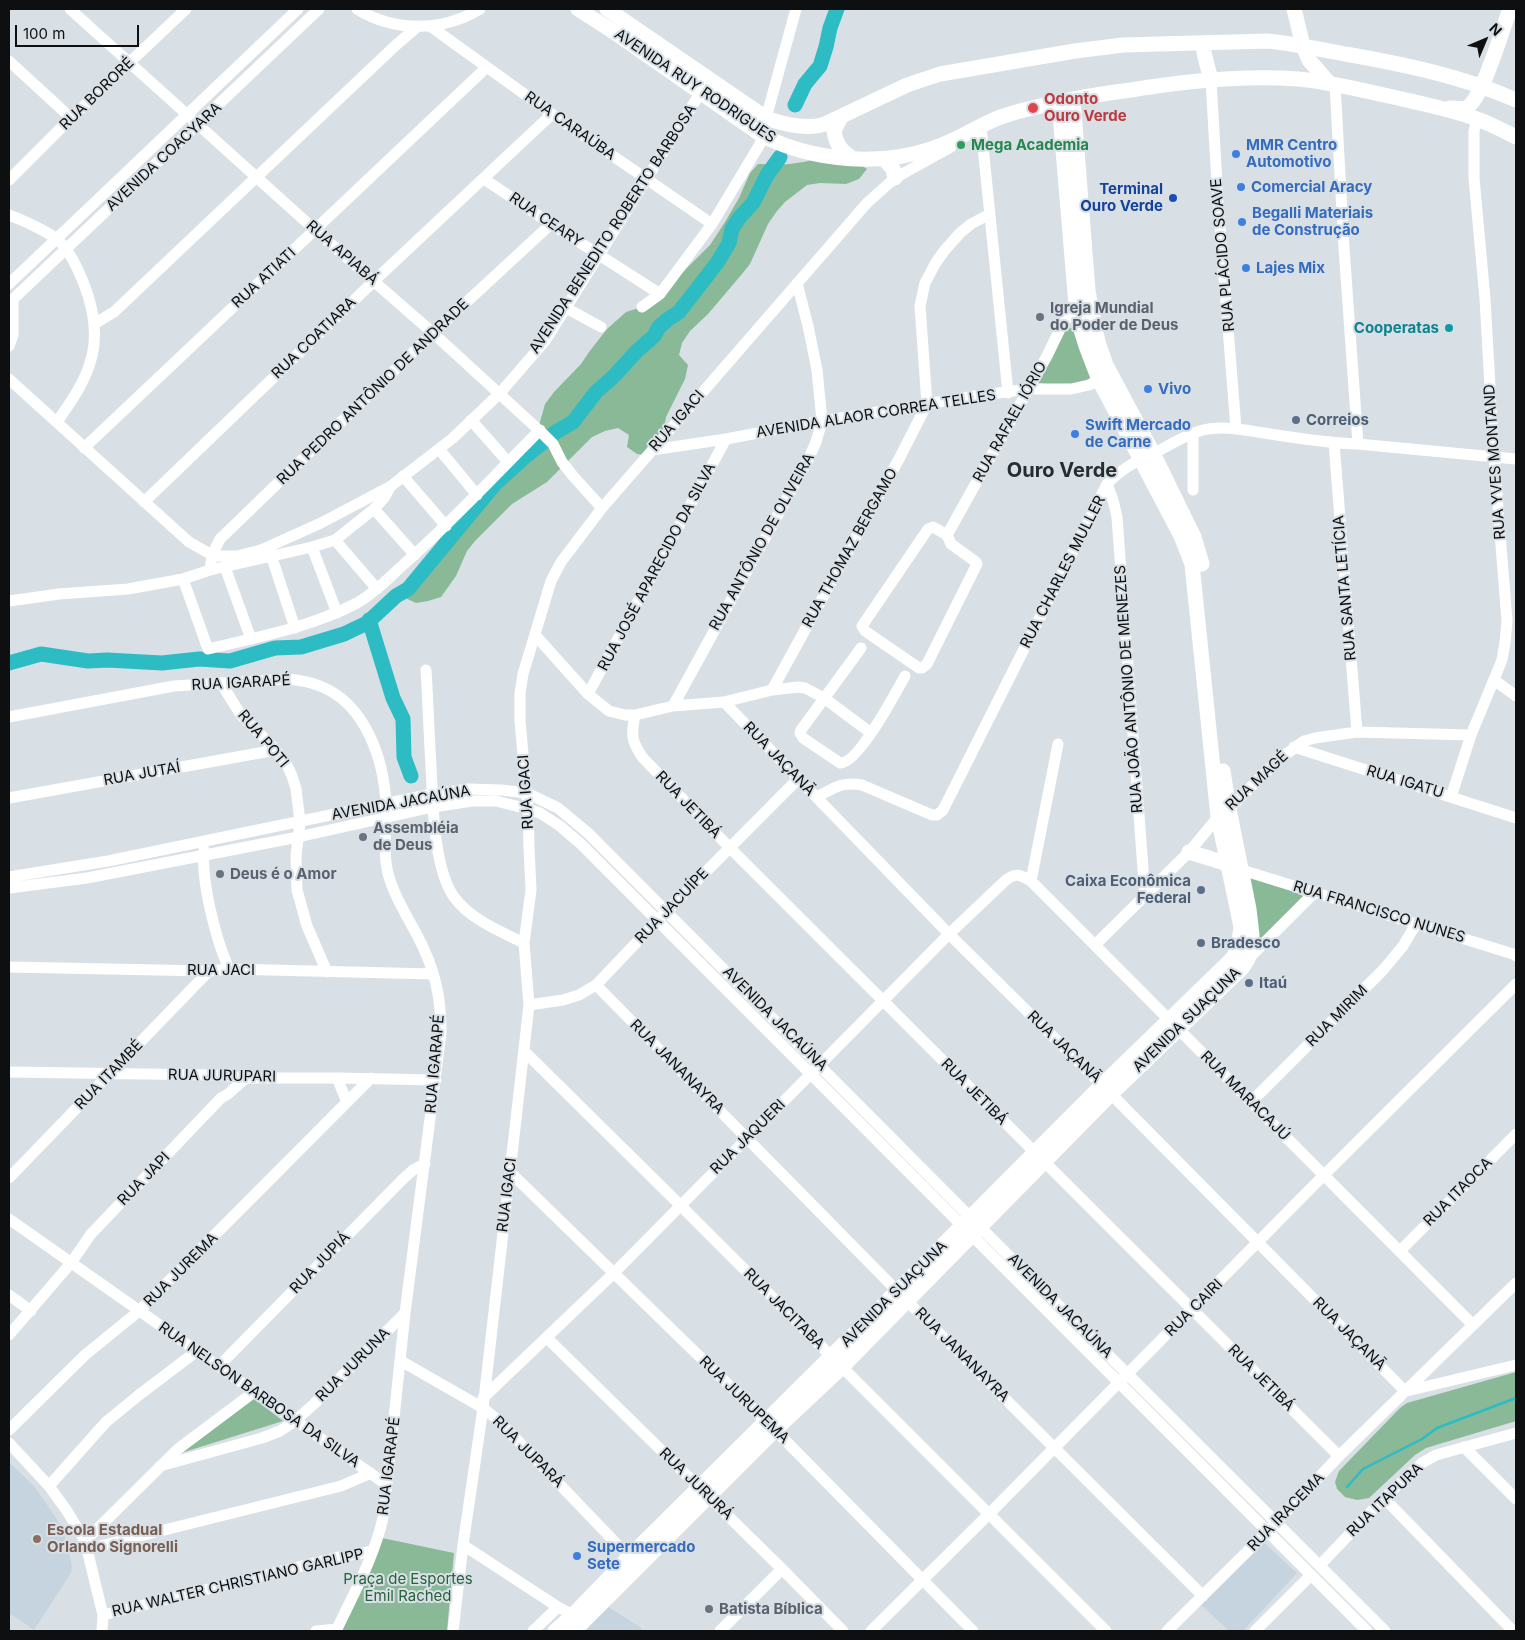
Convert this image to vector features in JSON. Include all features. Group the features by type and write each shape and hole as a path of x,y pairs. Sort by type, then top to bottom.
{"main road":[{"name":"AVENIDA RUY RODRIGUES","path":"578,9 763,136 787,146 818,154 852,158 884,158 933,149 981,129 1006,116 1066,101 1168,84 1246,78 1299,79 1332,84 1477,118 1516,137"},
{"name":"AVENIDA RUY RODRIGUES","path":"607,9 766,118 798,125 820,126 840,118 877,98 940,74 1113,46 1268,41 1420,68 1483,86 1516,100"},
{"path":"1294,9 1309,60 1332,84"},
{"path":"1431,106 1465,108 1470,105 1483,86 1510,9"},
{"path":"1204,43 1211,80"},
{"path":"1066,101 1083,236 1080,254 1077,316 1099,380 1147,456 1194,538 1203,567 1224,776 1224,813 1235,867 1241,927 1238,947 1241,959"},
{"path":"1066,101 1080,254 1093,321 1106,364 1147,456"},
{"path":"763,136 762,128 766,118"},
{"path":"840,118 834,131 836,142 840,149 852,158"},
{"path":"884,158 893,169 895,178"},
{"path":"1077,316 1093,321"},
{"path":"1099,380 1106,364"},
{"path":"1189,852 1235,867"},
{"name":"AVENIDA SUAÇUNA","path":"555,1631 634,1561 704,1493 1107,1089 1241,959"},
{"name":"AVENIDA SUAÇUNA","path":"574,1631 634,1561"}],"street":[{"name":"RUA APIABÁ","path":"70,9 541,431 553,444 562,462 602,508"},
{"name":"RUA BORORÉ","path":"11,174 186,9"},
{"name":"AVENIDA COACYARA","path":"9,284 298,9"},
{"name":"AVENIDA COACYARA","path":"11,302 319,9"},
{"path":"356,9 396,25 417,27 452,22 480,9"},
{"path":"766,118 796,9"},
{"path":"396,25 396,45"},
{"name":"RUA CARAÚBA","path":"430,26 552,114 712,224"},
{"path":"94,324 114,312 417,27"},
{"path":"9,61 71,118"},
{"name":"RUA ATIATI","path":"84,448 487,67"},
{"name":"RUA PLÁCIDO SOAVE","path":"1211,80 1218,201 1236,429"},
{"path":"1332,84 1358,444"},
{"name":"AVENIDA BENEDITO ROBERTO BARBOSA","path":"9,379 189,542 212,555 238,556 261,550 322,523 391,486 439,449 500,393 545,341 701,92"},
{"name":"RUA COATIARA","path":"144,502 374,281 552,114"},
{"name":"RUA YVES MONTAND","path":"1451,797 1471,735 1502,660 1506,643 1507,621 1494,457 1485,299 1474,178 1474,132 1477,118"},
{"path":"981,129 1008,393"},
{"name":"RUA IGACI","path":"453,1631 483,1403 529,1005 524,942 531,890 528,809 520,720 520,693 523,674 551,581 560,562 602,508 867,203 895,178 981,129"},
{"path":"642,307 660,294 712,224 763,136"},
{"name":"RUA CEARY","path":"484,179 660,294"},
{"path":"927,404 920,306 925,283 934,264 960,233 971,224 990,214"},
{"path":"9,215 57,239 67,250 86,290 92,308 94,324 93,353 90,365 78,390 57,422"},
{"name":"RUA PEDRO ANTÔNIO DE ANDRADE","path":"210,570 212,555 220,539 433,333 551,224"},
{"name":"RUA ANTÔNIO DE OLIVEIRA","path":"673,706 808,460 816,442 822,421 815,355 797,283"},
{"path":"9,346 13,335 11,302"},
{"path":"566,308 601,327"},
{"name":"RUA RAFAEL IÓRIO","path":"947,535 1062,325 1067,318 1077,316"},
{"name":"AVENIDA ALAOR CORREA TELLES","path":"652,450 726,440 822,421 1028,389 1071,389 1089,385 1099,380"},
{"name":"RUA THOMAZ BERGAMO","path":"772,690 900,457 927,404"},
{"path":"471,420 508,462"},
{"name":"RUA CHARLES MULLER","path":"817,797 838,785 852,783 862,785 932,815 943,810 1107,484 1115,475 1147,456 1193,434 1211,429 1236,429 1334,443 1516,458"},
{"path":"183,578 208,649 295,628 337,613 360,602 377,589 446,526 541,431"},
{"path":"1193,434 1193,490"},
{"name":"RUA JOSÉ APARECIDO DA SILVA","path":"588,694 726,440"},
{"name":"RUA SANTA LETÍCIA","path":"1334,443 1357,732"},
{"path":"439,449 477,494"},
{"path":"402,476 446,526"},
{"name":"RUA JOÃO ANTÔNIO DE MENEZES","path":"1107,484 1117,517 1145,896"},
{"name":"AVENIDA BENEDITO ROBERTO BARBOSA","path":"9,601 59,594 128,589 272,558 312,547 335,540 374,509 384,498 391,486"},
{"path":"374,509 415,555"},
{"path":"933,527 947,535 951,544 977,564 927,664 919,668 865,631 862,626 928,529 933,527"},
{"path":"335,540 377,589"},
{"path":"312,547 337,613"},
{"path":"272,558 295,628"},
{"path":"225,567 251,639"},
{"path":"536,636 588,694 609,711 636,715 673,706 724,702 772,690 798,686 824,698 871,733"},
{"path":"860,648 800,733 803,738 842,763 848,761 871,733 905,676"},
{"path":"426,670 432,794 441,867 454,896 473,915 500,932 524,942"},
{"name":"RUA IGARAPÉ","path":"9,717 70,704 174,686 287,679 321,686 340,697 354,710 375,746 381,768 386,805 385,853 388,875 395,894 426,952 439,992 441,1012 436,1080 405,1313 387,1485 380,1531 373,1551 337,1630"},
{"path":"1494,680 1516,696"},
{"name":"RUA POTI","path":"221,684 241,715 276,750 287,765 292,776 296,789 300,822 296,874 297,890 307,926 327,972"},
{"name":"RUA JAÇANÃ","path":"724,702 949,934 1107,1089 1405,1391"},
{"name":"RUA JETIBÁ","path":"636,715 632,732 634,745 643,758 729,847 1339,1456"},
{"name":"RUA MAGÉ","path":"1096,944 1278,760 1304,741 1357,732 1471,735"},
{"path":"1031,880 1058,744"},
{"name":"RUA IGATU","path":"1294,747 1516,818"},
{"name":"RUA JUTAÍ","path":"9,798 276,750"},
{"name":"RUA JACUÍPE","path":"529,1005 562,1000 579,995 596,986 729,847 798,779"},
{"name":"AVENIDA JACAÚNA","path":"9,877 108,861 432,794 468,790 501,790 527,793 558,808 588,832 820,1065 1120,1382 1367,1631"},
{"name":"AVENIDA JACAÚNA","path":"9,888 87,878 433,807 472,801 496,801 540,813 560,826 581,844 810,1075 1128,1374 1385,1631"},
{"path":"205,841 203,855 207,891 216,934 229,969"},
{"name":"RUA FRANCISCO NUNES","path":"1235,867 1516,956"},
{"name":"RUA MARACAJÚ","path":"1012,875 1022,875 1031,880 1473,1325"},
{"name":"RUA JAQUERI","path":"483,1403 614,1274 949,934 1012,875"},
{"path":"1241,959 1314,893"},
{"name":"RUA MIRIM","path":"1251,1102 1383,970 1403,946 1416,924"},
{"name":"RUA JACI","path":"9,967 209,971 229,969 434,974"},
{"name":"RUA ITAMBÉ","path":"9,1178 209,971"},
{"name":"RUA CAIRI","path":"871,1631 1516,984"},
{"name":"RUA JANANAYRA","path":"596,986 902,1296 1203,1596"},
{"name":"RUA JACITABA","path":"524,1052 1106,1631"},
{"name":"RUA JURUPARI","path":"9,1072 214,1075 246,1078 436,1080"},
{"path":"214,1075 221,1086 221,1098"},
{"name":"RUA JAPI","path":"9,1335 71,1263 91,1234 221,1098 246,1078"},
{"path":"337,1078 347,1102"},
{"name":"RUA JUREMA","path":"9,1430 84,1355 139,1311 371,1078"},
{"name":"RUA ITAOCA","path":"1400,1251 1516,1134"},
{"name":"RUA JUPIÁ","path":"219,1366 403,1179 413,1170 425,1164"},
{"name":"RUA JURUPEMA","path":"510,1172 771,1426 974,1631"},
{"name":"RUA NELSON BARBOSA DA SILVA","path":"9,1220 387,1485"},
{"name":"RUA IRACEMA","path":"1167,1631 1276,1523 1339,1456 1516,1283"},
{"path":"9,1295 31,1310"},
{"name":"RUA JURUNA","path":"160,1466 262,1438 280,1431 314,1404 405,1313"},
{"name":"RUA JURURÁ","path":"547,1338 843,1631"},
{"path":"49,1486 106,1422 139,1394 197,1351"},
{"name":"RUA JUPARÁ","path":"401,1361 483,1403 634,1561"},
{"path":"1405,1391 1516,1365"},
{"path":"86,1545 178,1449 254,1392"},
{"name":"RUA ITAPURA","path":"1320,1565 1384,1498 1422,1462 1436,1455 1516,1433"},
{"path":"9,1443 49,1486 67,1511 86,1545 103,1615 102,1631"},
{"path":"1464,1447 1516,1499"},
{"path":"86,1545 341,1486 370,1473"},
{"path":"1384,1498 1513,1631"},
{"path":"463,1545 573,1615"},
{"name":"RUA WALTER CHRISTIANO GARLIPP","path":"103,1615 334,1558 373,1551"},
{"path":"720,1631 782,1569"},
{"path":"1255,1631 1311,1575"},
{"path":"533,1631 558,1607"},
{"path":"316,1631 337,1630"}],"shaded area":[{"name":"Escola Estadual Orlando Signorelli","path":"9,1462 34,1486 55,1516 64,1533 72,1566 71,1573 34,1630 9,1613"},
{"path":"1262,1541 1297,1573 1243,1631 1229,1631 1199,1603"},
{"path":"607,1606 640,1627 643,1631 582,1631"}],"green space":[{"path":"815,159 856,162 867,169 859,179 846,184 820,183 807,185 785,202 777,211 768,224 750,264 708,314 690,331 682,343 679,355 688,365 685,379 666,417 663,433 650,456 637,454 627,447 629,435 618,428 592,437 547,482 512,504 475,541 467,551 456,576 441,597 416,603 403,597 402,594 417,573 538,429 545,404 581,364 607,329 626,312 639,308 661,294 710,245 739,198 750,173 758,164 787,164"},
{"path":"1067,328 1075,328 1095,377 1070,386 1035,383 1060,331"},
{"path":"1247,875 1305,897 1257,948"},
{"path":"1516,1372 1516,1421 1426,1448 1415,1455 1369,1498 1357,1500 1345,1497 1337,1489 1335,1482 1339,1471 1407,1403"},
{"path":"253,1398 283,1421 181,1453"},
{"name":"Praça de Esportes Emil Rached","path":"382,1538 454,1553 447,1631 341,1631"}],"waterway":[{"path":"795,105 805,84 820,66 837,9"},
{"path":"9,663 41,654 88,661 107,660 162,663 199,659 230,661 275,648 301,647 344,634 367,623 396,596 408,589 495,484 527,455 556,432 573,422 596,392 654,336 659,327 679,312 717,263 729,243 732,229 753,203 767,175 780,157"},
{"path":"369,620 393,698 403,719 404,757 411,776"},
{"path":"1347,1487 1363,1469 1422,1439 1437,1428 1516,1398"}],"place":[{"name":"Odonto Ouro Verde","path":"1033,108"},
{"name":"Mega Academia","path":"961,145"},
{"name":"MMR Centro Automotivo","path":"1236,154"},
{"name":"Comercial Aracy","path":"1241,187"},
{"name":"Terminal Ouro Verde","path":"1173,198"},
{"name":"Begalli Materiais de Construção","path":"1242,222"},
{"name":"Lajes Mix","path":"1246,268"},
{"name":"Igreja Mundial do Poder de Deus","path":"1040,317"},
{"name":"Cooperatas","path":"1449,328"},
{"name":"Vivo","path":"1148,389"},
{"name":"Correios","path":"1296,420"},
{"name":"Swift Mercado de Carne","path":"1075,434"},
{"name":"Assembléia de Deus","path":"363,837"},
{"name":"Deus é o Amor","path":"220,874"},
{"name":"Caixa Econômica Federal","path":"1201,890"},
{"name":"Bradesco","path":"1201,943"},
{"name":"Itaú","path":"1249,983"},
{"name":"Escola Estadual Orlando Signorelli","path":"37,1539"},
{"name":"Supermercado Sete","path":"577,1556"},
{"name":"Batista Bíblica","path":"709,1609"}],"district":[{"name":"Ouro Verde","path":"1062,471"}]}
